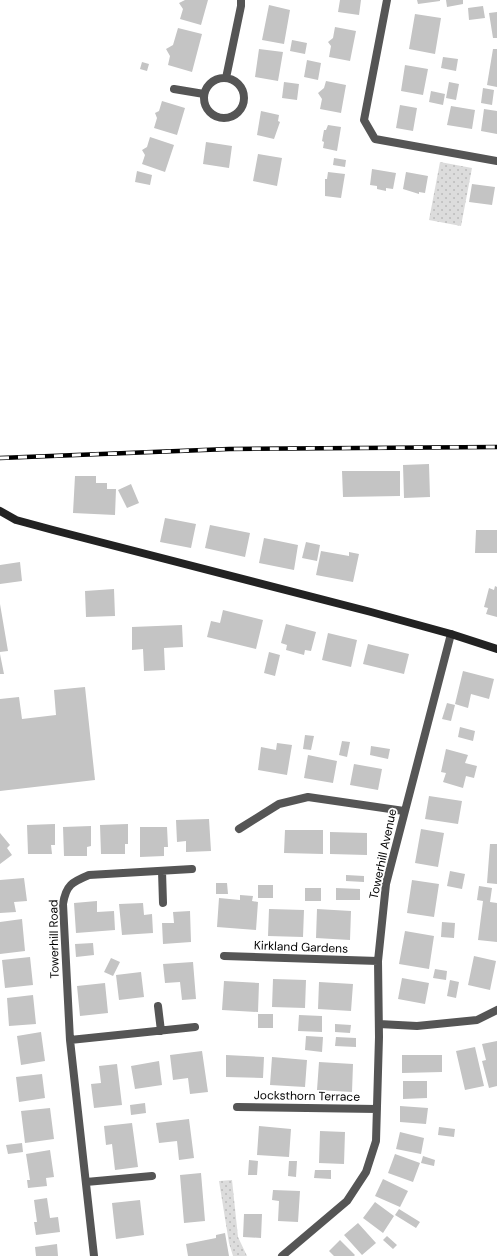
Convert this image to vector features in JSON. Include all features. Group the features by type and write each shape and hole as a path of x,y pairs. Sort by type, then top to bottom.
{"main road":[{"path":"0,511 16,520 52,530 451,634 497,649"}],"street":[{"path":"226,78 241,6 240,0"},
{"path":"387,0 364,120 375,139 497,162"},
{"path":"219,78 226,78 234,80 240,85 244,92 245,100 242,108 236,115 228,118 220,118 211,115 204,102 204,94 206,87 212,82 219,78"},
{"path":"174,89 204,94"},
{"name":"Towerhill Avenue","path":"377,1109 379,1024 378,961 386,884 451,634"},
{"path":"239,829 279,804 308,797 404,811"},
{"name":"Towerhill Road","path":"94,1256 70,1040 63,904 65,891 74,881 89,875 192,869"},
{"path":"162,871 163,903"},
{"name":"Kirkland Gardens","path":"224,956 378,961"},
{"path":"158,1006 161,1031"},
{"path":"379,1024 417,1026 477,1020 497,1010"},
{"path":"70,1040 196,1027"},
{"name":"Jocksthorn Terrace","path":"237,1107 377,1109"},
{"path":"282,1256 347,1201 366,1172 376,1141 377,1109"},
{"path":"86,1182 93,1183 152,1176"}],"shaded area":[{"path":"440,162 472,168 461,226 429,220"},
{"path":"232,1180 238,1237 247,1256 233,1256 229,1243 219,1181"}],"building":[{"path":"185,0 208,0 201,25 180,19 183,9 179,3"},
{"path":"340,0 361,0 359,15 338,12"},
{"path":"417,0 440,0 440,1 418,4"},
{"path":"446,0 463,0 463,4 447,7"},
{"path":"269,5 290,10 284,44 262,40"},
{"path":"483,6 485,18 469,20 468,8"},
{"path":"497,12 497,38 493,38 489,13"},
{"path":"415,14 441,18 435,54 409,49"},
{"path":"335,27 356,31 350,61 329,57 331,46 328,42 333,38"},
{"path":"178,28 202,34 192,72 168,65 170,56 166,49 173,45"},
{"path":"292,40 307,43 305,54 290,51"},
{"path":"259,49 283,52 278,81 255,77"},
{"path":"493,49 497,49 497,87 487,85"},
{"path":"443,57 458,59 456,71 441,68"},
{"path":"307,60 321,63 318,80 304,77"},
{"path":"142,62 149,64 147,71 140,69"},
{"path":"405,65 428,69 423,95 401,91"},
{"path":"326,81 346,85 341,113 320,109 322,99 318,93 324,88"},
{"path":"284,82 299,84 297,100 282,98"},
{"path":"449,82 459,84 456,100 446,98"},
{"path":"483,88 494,90 492,105 481,103"},
{"path":"431,91 445,94 443,105 429,102"},
{"path":"162,101 185,108 177,135 154,128 157,118 155,113 159,111"},
{"path":"400,105 417,108 413,131 396,128"},
{"path":"451,106 475,110 472,129 447,125"},
{"path":"484,109 497,111 497,134 481,131"},
{"path":"261,111 279,115 278,121 280,122 274,139 257,135"},
{"path":"328,125 341,127 337,151 323,148 324,142 322,141 324,130 326,130"},
{"path":"150,137 174,145 165,172 142,164 145,155 142,150 147,147"},
{"path":"206,142 232,146 229,168 203,164"},
{"path":"258,154 282,158 277,186 253,181"},
{"path":"334,158 346,160 345,167 333,165"},
{"path":"372,169 396,173 393,189 386,188 386,191 377,189 377,186 370,185"},
{"path":"137,171 152,175 150,185 135,182"},
{"path":"328,172 345,174 341,198 325,196 325,179 327,179"},
{"path":"406,172 428,176 425,193 419,192 419,194 403,189"},
{"path":"472,184 495,187 492,205 469,202"},
{"path":"429,464 430,497 404,498 403,465"},
{"path":"342,471 400,471 400,496 343,497"},
{"path":"75,476 96,476 96,483 107,483 107,489 116,489 115,515 73,513"},
{"path":"131,484 139,503 127,508 118,490"},
{"path":"165,518 196,524 191,548 160,542"},
{"path":"210,525 250,533 245,557 205,548"},
{"path":"476,530 497,530 497,553 475,553"},
{"path":"264,538 298,545 294,570 259,563"},
{"path":"306,542 320,545 317,561 302,558"},
{"path":"321,551 349,556 349,552 359,554 353,582 316,575"},
{"path":"20,562 22,581 0,584 0,565"},
{"path":"495,586 497,587 497,617 486,614 488,608 484,607 489,588 494,590"},
{"path":"114,589 115,616 86,617 85,591"},
{"path":"0,604 8,651 0,652"},
{"path":"223,610 263,620 256,649 207,637 211,621 220,623"},
{"path":"286,624 316,632 311,651 305,650 304,655 286,650 287,645 281,643"},
{"path":"182,625 183,647 164,648 165,670 144,671 143,649 132,650 132,627"},
{"path":"328,633 357,640 351,667 322,660"},
{"path":"368,644 409,654 404,674 363,664"},
{"path":"269,652 280,655 275,676 264,673"},
{"path":"0,654 4,674 0,674"},
{"path":"463,671 494,679 489,699 471,694 468,708 455,704"},
{"path":"85,687 95,780 0,791 0,699 19,697 22,719 56,715 54,690"},
{"path":"447,703 455,705 451,721 442,719"},
{"path":"460,727 475,731 473,741 458,737"},
{"path":"305,735 314,736 311,750 303,749"},
{"path":"342,741 350,742 347,757 339,755"},
{"path":"277,743 292,745 287,775 258,770 261,747 276,750"},
{"path":"371,746 390,749 388,759 370,755"},
{"path":"446,749 468,755 465,763 477,766 474,778 466,776 463,788 443,782 446,773 441,772"},
{"path":"308,755 337,761 333,783 304,778"},
{"path":"354,764 382,769 378,790 350,785"},
{"path":"429,796 462,801 458,824 425,819"},
{"path":"209,819 211,851 186,852 186,841 177,842 176,820"},
{"path":"55,824 55,845 51,845 52,854 28,854 27,825"},
{"path":"128,824 128,844 125,844 125,854 101,854 100,825"},
{"path":"91,826 91,846 87,847 87,856 64,856 63,827"},
{"path":"140,827 167,827 168,847 164,847 164,856 140,857"},
{"path":"421,829 444,833 438,867 415,863"},
{"path":"285,830 323,830 323,854 284,853"},
{"path":"330,832 367,833 367,855 330,854"},
{"path":"0,833 10,845 7,848 12,855 0,864"},
{"path":"490,844 497,844 497,884 487,883"},
{"path":"450,871 465,874 462,889 447,886"},
{"path":"346,875 364,876 364,882 346,881"},
{"path":"24,878 27,901 14,902 16,912 0,913 0,880"},
{"path":"412,880 439,884 434,917 407,913"},
{"path":"216,883 227,883 228,894 216,894"},
{"path":"258,885 273,885 273,898 258,898"},
{"path":"479,886 492,888 490,902 497,903 497,942 478,940 483,901 477,900"},
{"path":"305,888 321,888 321,901 305,901"},
{"path":"336,888 360,889 360,900 336,900"},
{"path":"240,895 253,896 252,901 258,902 256,930 217,927 219,898 240,900"},
{"path":"97,901 97,912 114,911 115,930 76,933 74,903"},
{"path":"143,903 144,915 152,914 153,933 122,935 119,904"},
{"path":"269,909 304,910 303,937 268,936"},
{"path":"317,909 351,911 350,940 316,938"},
{"path":"190,911 191,942 163,944 162,923 174,923 173,912"},
{"path":"22,919 25,951 0,954 0,922"},
{"path":"442,922 455,923 454,938 441,937"},
{"path":"405,931 434,936 429,969 399,964"},
{"path":"93,943 94,955 76,957 75,944"},
{"path":"474,956 496,961 490,990 468,985"},
{"path":"30,957 33,985 5,988 2,960"},
{"path":"111,958 120,962 113,976 104,972"},
{"path":"193,962 196,999 182,1000 180,982 165,983 163,964"},
{"path":"435,969 447,971 446,980 433,978"},
{"path":"141,972 144,997 119,1000 116,975"},
{"path":"402,978 429,983 425,1004 398,999"},
{"path":"273,979 306,980 305,1008 272,1007"},
{"path":"450,980 459,982 456,998 447,996"},
{"path":"224,981 259,983 258,1012 222,1010"},
{"path":"319,982 353,984 351,1011 318,1009"},
{"path":"105,983 108,1013 80,1016 77,986"},
{"path":"33,995 36,1024 9,1026 7,998"},
{"path":"258,1014 273,1014 273,1028 258,1028"},
{"path":"299,1015 322,1016 322,1032 298,1031"},
{"path":"335,1024 351,1025 350,1033 335,1032"},
{"path":"41,1032 45,1061 21,1065 17,1036"},
{"path":"306,1036 323,1037 322,1052 305,1050"},
{"path":"336,1037 356,1038 356,1047 335,1046"},
{"path":"497,1041 497,1086 489,1088 482,1061 486,1060 482,1044"},
{"path":"475,1047 484,1086 465,1090 456,1051"},
{"path":"202,1051 208,1092 190,1094 188,1078 173,1080 170,1055"},
{"path":"226,1055 264,1057 263,1078 226,1077"},
{"path":"402,1055 442,1055 442,1072 402,1073"},
{"path":"272,1057 307,1060 305,1087 270,1085"},
{"path":"159,1061 162,1085 135,1089 131,1066"},
{"path":"319,1062 353,1064 352,1092 317,1090"},
{"path":"117,1064 122,1105 94,1108 91,1084 101,1083 99,1066"},
{"path":"42,1074 45,1098 19,1102 16,1077"},
{"path":"403,1081 427,1081 427,1098 403,1099"},
{"path":"145,1103 146,1113 131,1115 130,1105"},
{"path":"400,1106 428,1108 426,1124 400,1122"},
{"path":"50,1108 54,1139 25,1143 21,1111"},
{"path":"189,1119 194,1158 179,1160 177,1141 159,1143 156,1123"},
{"path":"132,1123 138,1167 115,1170 112,1144 106,1145 104,1126"},
{"path":"259,1126 291,1129 289,1157 257,1155"},
{"path":"439,1127 455,1129 454,1137 438,1135"},
{"path":"320,1131 345,1132 344,1164 319,1163"},
{"path":"400,1132 424,1138 421,1154 396,1149"},
{"path":"22,1143 23,1152 8,1154 6,1145"},
{"path":"50,1150 54,1177 46,1178 47,1186 28,1188 27,1180 30,1180 26,1154"},
{"path":"395,1154 420,1163 413,1182 388,1173"},
{"path":"423,1156 435,1160 434,1166 421,1163"},
{"path":"249,1160 258,1161 257,1175 248,1175"},
{"path":"289,1161 297,1161 296,1177 288,1176"},
{"path":"315,1170 331,1170 331,1179 314,1178"},
{"path":"201,1173 205,1221 184,1223 180,1175"},
{"path":"383,1179 408,1191 400,1207 375,1196"},
{"path":"273,1190 300,1191 298,1222 278,1221 279,1201 272,1200"},
{"path":"47,1198 50,1218 58,1217 60,1232 36,1235 34,1222 37,1222 34,1200"},
{"path":"140,1200 144,1235 116,1239 112,1203"},
{"path":"375,1202 394,1216 383,1233 363,1218"},
{"path":"399,1209 420,1222 416,1228 395,1215"},
{"path":"244,1214 262,1214 261,1238 243,1237"},
{"path":"358,1223 376,1243 362,1255 344,1235"},
{"path":"225,1233 229,1256 188,1256 186,1244 216,1238 216,1235"},
{"path":"387,1236 397,1245 393,1249 383,1240"},
{"path":"340,1240 355,1255 354,1256 334,1256 329,1251"},
{"path":"57,1244 58,1256 36,1256 35,1247"}],"railway":[{"path":"0,458 229,449 497,447"}]}
